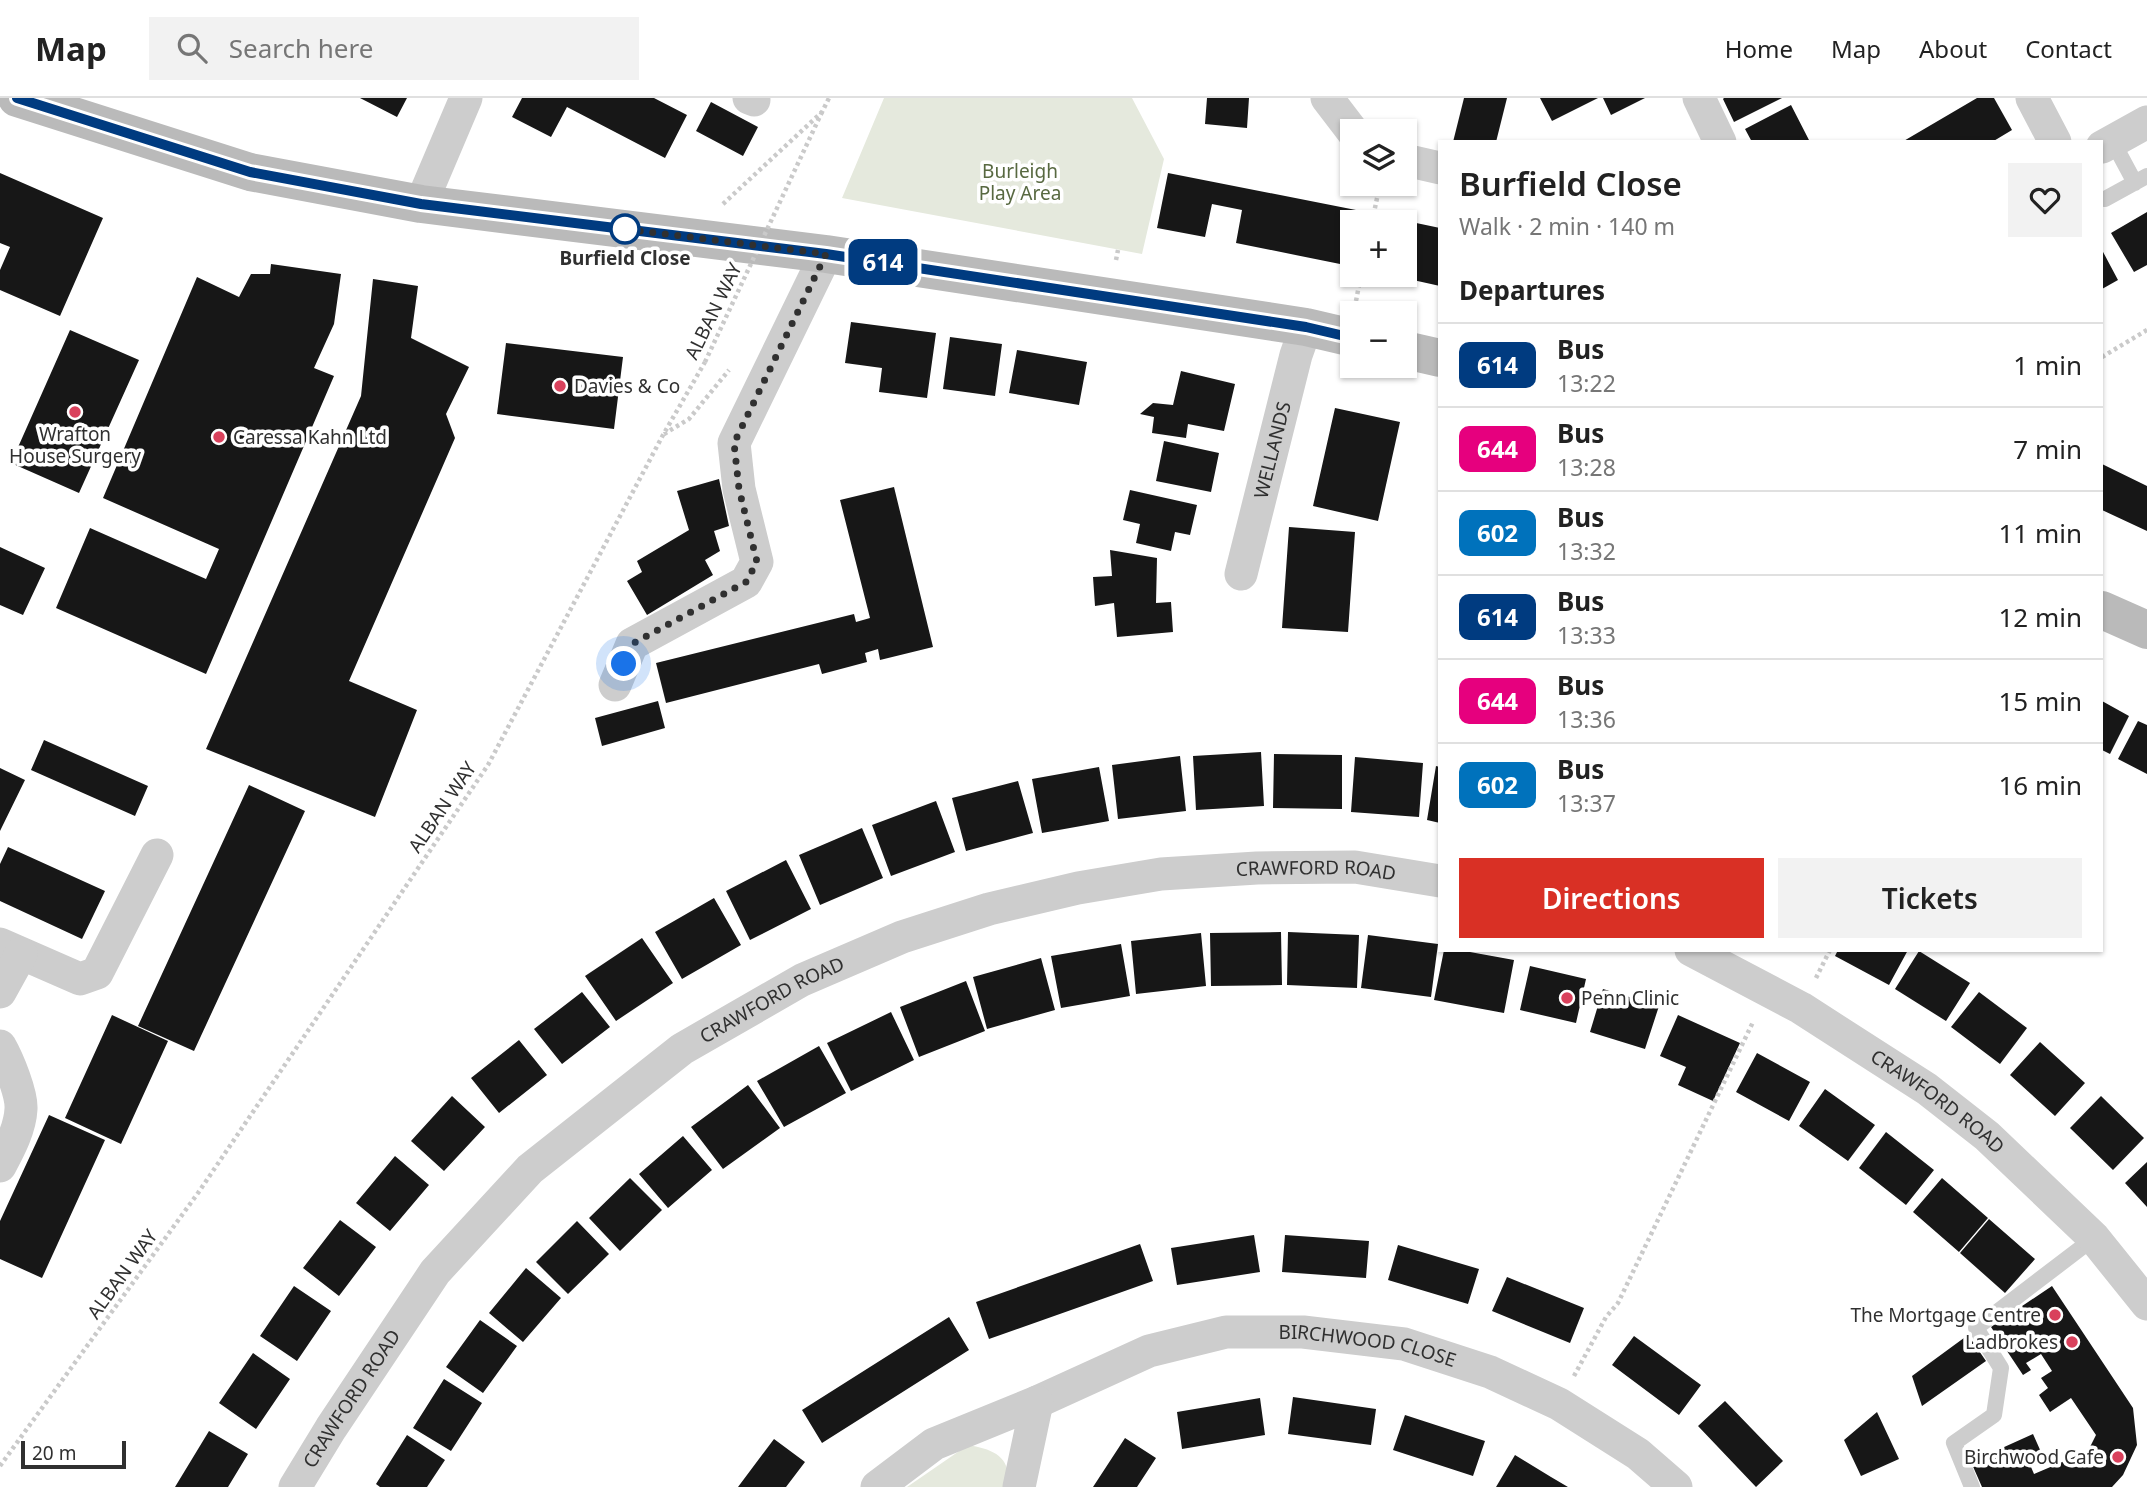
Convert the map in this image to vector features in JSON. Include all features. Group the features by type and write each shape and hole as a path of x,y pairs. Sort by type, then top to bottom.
{"main road":[{"path":"17,98 250,172 421,204 826,254 1306,327 1340,335"},
{"path":"1417,353 1438,358"},
{"path":"2103,610 2147,630"}],"street":[{"path":"421,204 466,98"},
{"path":"1327,98 1343,119"},
{"path":"1699,98 1719,140"},
{"path":"2032,98 2054,140"},
{"path":"2107,144 2147,122"},
{"path":"1417,163 1438,168"},
{"path":"615,685 632,644 746,582 757,562 739,489 734,443 826,254"},
{"name":"WELLANDS","path":"1241,574 1296,355 1306,327"},
{"path":"0,992 10,949 80,979 97,973 157,855"},
{"name":"CRAWFORD ROAD","path":"295,1487 435,1272 530,1169 682,1049 802,980 902,937 989,909 1078,888 1161,874 1257,868 1355,867 1438,881"},
{"name":"CRAWFORD ROAD","path":"1695,952 1768,990 1927,1089 1987,1136 2094,1238 2147,1304"},
{"path":"0,1046 9,1061 21,1108 14,1139 0,1166"},
{"name":"BIRCHWOOD CLOSE","path":"877,1487 934,1444 1037,1402 1149,1351 1226,1332 1303,1332 1404,1344 1490,1372 1559,1404 1638,1454 1676,1487"},
{"path":"1019,1487 1037,1402"}],"lane":[{"path":"2105,200 2141,180 2107,144"},
{"path":"1972,1487 1954,1443 1994,1415 2001,1368 1976,1328 2094,1238"}],"path":[{"name":"ALBAN WAY","path":"0,1466 198,1193 488,765 663,435 705,362 829,98"},
{"name":"ALBAN WAY","path":"717,209 822,112"},
{"path":"2103,356 2147,330"},
{"path":"663,435 689,419 732,367"},
{"path":"1559,1404 1606,1317 1618,1303 1768,990"},
{"path":"0,1455 6,1457"}],"green space":[{"name":"Burleigh Play Area","path":"884,98 1132,98 1164,159 1142,254 842,198"},
{"path":"968,1445 999,1456 1007,1468 1007,1487 907,1487"}],"building":[{"path":"360,98 407,98 397,117"},
{"path":"522,98 654,98 687,115 665,158 567,107 551,137 512,117"},
{"path":"1207,98 1249,98 1247,128 1205,124"},
{"path":"1464,98 1507,98 1496,140 1454,140"},
{"path":"1540,98 1598,98 1552,121"},
{"path":"1603,98 1645,98 1611,115"},
{"path":"1724,98 1782,98 1734,122"},
{"path":"1977,98 1994,98 2012,130 1995,140 1905,140"},
{"path":"711,102 758,127 743,156 696,131"},
{"path":"1791,105 1809,140 1751,140 1745,129"},
{"path":"0,173 103,218 60,316 0,290 0,270 10,247 0,243"},
{"path":"1168,173 1356,210 1340,210 1340,264 1236,243 1242,210 1212,204 1205,237 1157,228"},
{"path":"2147,212 2147,265 2134,272 2111,233"},
{"path":"1417,223 1438,228 1438,286 1417,281"},
{"path":"2103,252 2118,280 2103,288"},
{"name":"Caressa Kahn Ltd","path":"271,264 341,274 334,324 314,368 334,376 206,674 56,608 90,528 206,579 219,549 103,498 197,277 239,297 251,274 270,274"},
{"name":"Caressa Kahn Ltd","path":"373,279 418,286 411,338 469,367 446,414 455,438 349,681 417,710 375,817 206,749 361,396"},
{"path":"851,322 936,333 927,398 879,392 882,368 845,363"},
{"name":"Wrafton House Surgery","path":"70,330 139,360 79,493 11,463"},
{"path":"950,337 1002,344 995,396 943,389"},
{"name":"Davies & Co","path":"506,343 623,357 614,429 497,414"},
{"path":"1017,350 1087,362 1079,405 1009,393"},
{"path":"1181,371 1235,384 1224,431 1188,424 1186,438 1152,433 1154,417 1140,414 1153,403 1173,405"},
{"path":"1335,408 1400,422 1378,521 1313,506"},
{"path":"1164,441 1219,453 1211,492 1156,481"},
{"path":"2103,464 2147,486 2147,531 2103,510"},
{"path":"719,479 729,526 714,531 720,551 705,560 713,575 647,615 627,581 642,572 637,561 689,530 677,491"},
{"path":"894,487 933,647 880,660 878,649 865,653 867,662 822,674 819,664 666,703 656,663 854,614 856,622 870,618 840,500"},
{"path":"1130,490 1197,505 1190,535 1175,532 1171,551 1136,543 1140,524 1123,520"},
{"path":"1289,527 1355,532 1348,632 1282,628"},
{"path":"0,547 45,568 23,615 0,605"},
{"path":"1110,550 1157,558 1156,603 1171,602 1173,632 1117,637 1114,603 1095,606 1093,577 1112,576"},
{"path":"658,701 665,728 602,746 595,718"},
{"path":"2103,702 2129,716 2110,754 2103,750"},
{"path":"2138,721 2147,725 2147,774 2118,759"},
{"path":"44,740 148,786 135,816 31,770"},
{"path":"1261,752 1264,806 1196,810 1193,756"},
{"path":"1274,754 1342,755 1342,809 1273,808"},
{"path":"1180,756 1186,811 1118,819 1112,765"},
{"path":"1355,757 1423,763 1419,817 1351,812"},
{"path":"1436,766 1438,823 1427,820"},
{"path":"1099,767 1109,821 1042,833 1032,779"},
{"path":"0,768 25,780 0,831"},
{"path":"1018,781 1033,833 966,851 952,798"},
{"path":"249,785 305,811 194,1051 138,1026"},
{"path":"936,801 955,852 891,876 872,825"},
{"path":"862,828 883,878 820,905 799,855"},
{"path":"8,847 105,891 82,939 0,901 0,864"},
{"path":"786,860 811,909 750,940 726,891"},
{"path":"714,898 741,945 682,979 655,932"},
{"path":"1281,932 1282,985 1211,986 1210,933"},
{"path":"1288,932 1359,935 1357,988 1287,985"},
{"path":"1201,933 1206,986 1136,994 1131,941"},
{"path":"1368,935 1438,944 1431,997 1361,988"},
{"path":"642,938 673,983 616,1021 585,976"},
{"path":"1121,944 1130,996 1061,1008 1051,956"},
{"path":"1444,952 1470,952 1514,960 1504,1013 1434,1000"},
{"path":"1837,952 1907,952 1889,985 1835,956"},
{"path":"1918,952 1970,983 1946,1021 1895,989"},
{"path":"1041,958 1055,1010 987,1029 973,977"},
{"path":"1530,966 1586,979 1576,1023 1520,1010"},
{"path":"966,981 985,1031 919,1057 900,1007"},
{"path":"1603,989 1659,1006 1645,1049 1590,1032"},
{"path":"582,992 610,1027 562,1064 534,1029"},
{"path":"1979,992 2027,1028 2000,1064 1951,1027"},
{"path":"891,1012 914,1060 851,1091 827,1043"},
{"path":"112,1015 168,1041 121,1144 65,1118"},
{"path":"1678,1015 1740,1043 1713,1101 1678,1085 1686,1067 1660,1056"},
{"path":"519,1040 547,1075 499,1113 471,1078"},
{"path":"2040,1042 2085,1083 2055,1116 2010,1075"},
{"path":"819,1046 846,1093 784,1127 757,1081"},
{"path":"1757,1053 1810,1082 1789,1121 1736,1092"},
{"path":"748,1085 780,1128 723,1169 691,1127"},
{"path":"1825,1089 1875,1125 1848,1161 1799,1126"},
{"path":"452,1096 485,1127 444,1171 411,1141"},
{"path":"2101,1096 2144,1138 2113,1170 2070,1128"},
{"path":"49,1115 105,1140 42,1278 0,1259 0,1221"},
{"path":"1886,1132 1934,1170 1906,1205 1859,1168"},
{"path":"683,1136 712,1170 668,1208 639,1174"},
{"path":"395,1156 429,1185 390,1231 356,1203"},
{"path":"2147,1162 2147,1207 2125,1183"},
{"path":"630,1178 662,1210 620,1251 589,1218"},
{"path":"1942,1178 1988,1218 1959,1252 1913,1212"},
{"path":"1989,1219 2035,1259 2005,1293 1960,1253"},
{"path":"340,1220 376,1247 339,1296 303,1268"},
{"path":"577,1221 609,1254 568,1294 536,1262"},
{"path":"1254,1235 1260,1272 1177,1285 1171,1248"},
{"path":"1285,1235 1369,1241 1366,1278 1282,1272"},
{"path":"1140,1244 1153,1281 989,1339 976,1302"},
{"path":"1398,1245 1479,1269 1468,1304 1388,1280"},
{"path":"526,1268 561,1298 523,1342 489,1313"},
{"path":"1507,1277 1584,1308 1570,1343 1492,1311"},
{"path":"294,1286 331,1311 297,1361 260,1336"},
{"path":"2052,1286 2133,1408 2137,1445 2123,1475 2112,1487 1982,1487 1971,1462 2033,1434 2045,1461 2031,1467 2034,1474 2088,1451 2096,1435 2071,1398 2050,1412 2039,1395 2048,1388 2041,1378 2052,1371 2041,1354 2026,1363 2031,1370 2023,1375 1991,1327"},
{"path":"949,1317 969,1350 822,1443 802,1410"},
{"path":"480,1320 517,1346 483,1393 446,1367"},
{"path":"1968,1335 1986,1361 1922,1406 1912,1376"},
{"path":"1634,1336 1701,1385 1679,1415 1612,1365"},
{"path":"253,1353 290,1379 256,1429 219,1403"},
{"path":"444,1379 482,1403 451,1451 413,1428"},
{"path":"1293,1397 1376,1409 1371,1445 1288,1434"},
{"path":"1260,1398 1265,1435 1182,1449 1177,1412"},
{"path":"1725,1401 1783,1461 1756,1487 1698,1426"},
{"path":"1877,1412 1899,1459 1861,1476 1844,1440"},
{"path":"1405,1415 1485,1441 1473,1476 1393,1450"},
{"path":"209,1431 248,1454 228,1487 175,1487"},
{"path":"407,1435 445,1460 427,1487 380,1487 376,1484"},
{"path":"1125,1438 1156,1458 1137,1487 1093,1487"},
{"path":"774,1439 805,1462 786,1487 738,1487"},
{"path":"1515,1455 1551,1477 1568,1487 1496,1487"}],"bus line":[{"name":"614","path":"17,98 250,172 421,204 826,254 1306,327 1340,335"}],"place":[{"name":"Burfield Close","path":"625,229"},
{"name":"Davies & Co","path":"560,386"},
{"name":"Wrafton House Surgery","path":"75,412"},
{"name":"Caressa Kahn Ltd","path":"219,437"},
{"name":"Penn Clinic","path":"1567,998"},
{"name":"The Mortgage Centre","path":"2055,1315"},
{"name":"Ladbrokes","path":"2072,1342"},
{"name":"Birchwood Cafe","path":"2118,1457"}],"route":[{"path":"624,664 632,644 746,582 757,562 739,489 734,443 826,254 625,229"}]}
